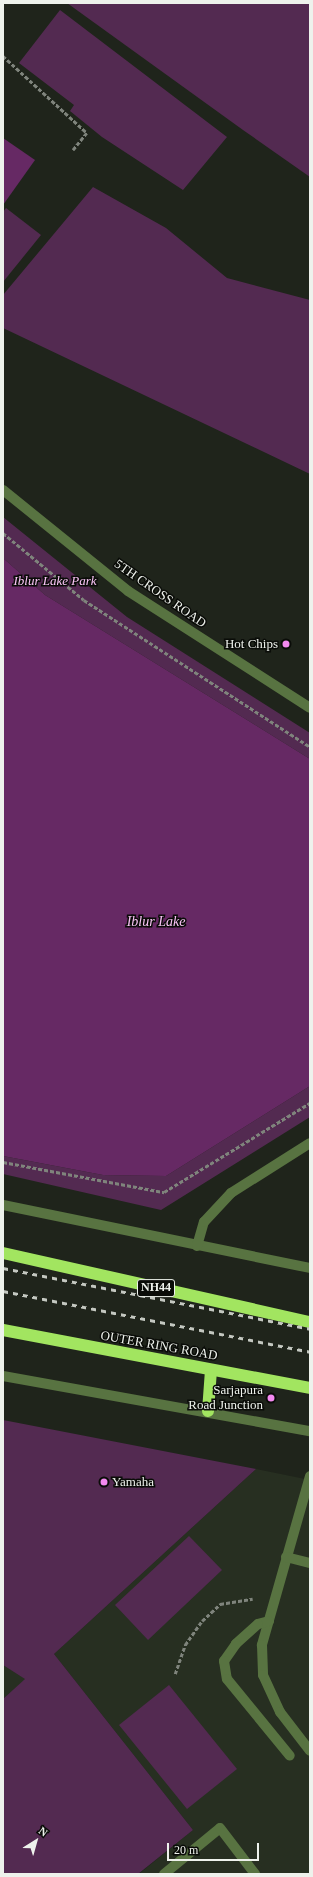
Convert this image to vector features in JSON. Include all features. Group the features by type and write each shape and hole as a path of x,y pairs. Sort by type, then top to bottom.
{"highway":[{"name":"NH44","path":"3,1253 310,1322"},
{"name":"OUTER RING ROAD","path":"3,1330 310,1388"},
{"path":"208,1410 211,1370"}],"street":[{"name":"5TH CROSS ROAD","path":"3,490 128,591 310,708"},
{"path":"197,1246 204,1222 231,1193 310,1143"},
{"path":"3,1205 310,1268"},
{"path":"3,1376 208,1410 310,1431"},
{"path":"310,1476 262,1645 263,1675 280,1712 310,1751"},
{"path":"286,1557 310,1563"},
{"path":"269,1621 258,1624 242,1639 224,1661 227,1679 290,1756"},
{"path":"164,1874 220,1828 255,1874"}],"path":[{"path":"3,56 87,133 73,150"},
{"path":"3,533 84,600 310,747"},
{"path":"3,1162 164,1192 310,1103"},
{"path":"175,1674 185,1646 220,1604 275,1598"}],"shaded area":[{"path":"256,1469 310,1480 310,1874 139,1874 193,1830 54,1654"},
{"path":"3,1665 26,1679 3,1699"}],"green space":[{"path":"67,3 310,3 310,177 243,130"},
{"path":"60,10 227,137 183,190 102,137 70,111 74,105 19,63"},
{"path":"93,187 166,228 227,278 310,300 310,474 3,328 3,295"},
{"path":"6,208 41,235 3,282 3,212"},
{"name":"Iblur Lake Park","path":"3,517 127,617 310,733 310,759 45,595 3,558"},
{"path":"310,1086 310,1117 161,1210 3,1174 3,1156 103,1175 166,1176"},
{"path":"3,1420 256,1469 54,1654 193,1830 138,1874 3,1874 3,1699 25,1679 3,1665"},
{"path":"189,1536 222,1570 148,1640 115,1605"},
{"path":"169,1685 237,1769 187,1809 119,1725"}],"water":[{"path":"3,138 35,160 3,205"},
{"name":"Iblur Lake","path":"3,558 45,595 310,759 310,1086 166,1176 103,1175 3,1156"}],"railway":[{"path":"3,1268 310,1329"},
{"path":"3,1291 310,1352"}],"place":[{"name":"Hot Chips","path":"286,644"},
{"name":"Sarjapura Road Junction","path":"271,1398"},
{"name":"Yamaha","path":"104,1482"}]}
